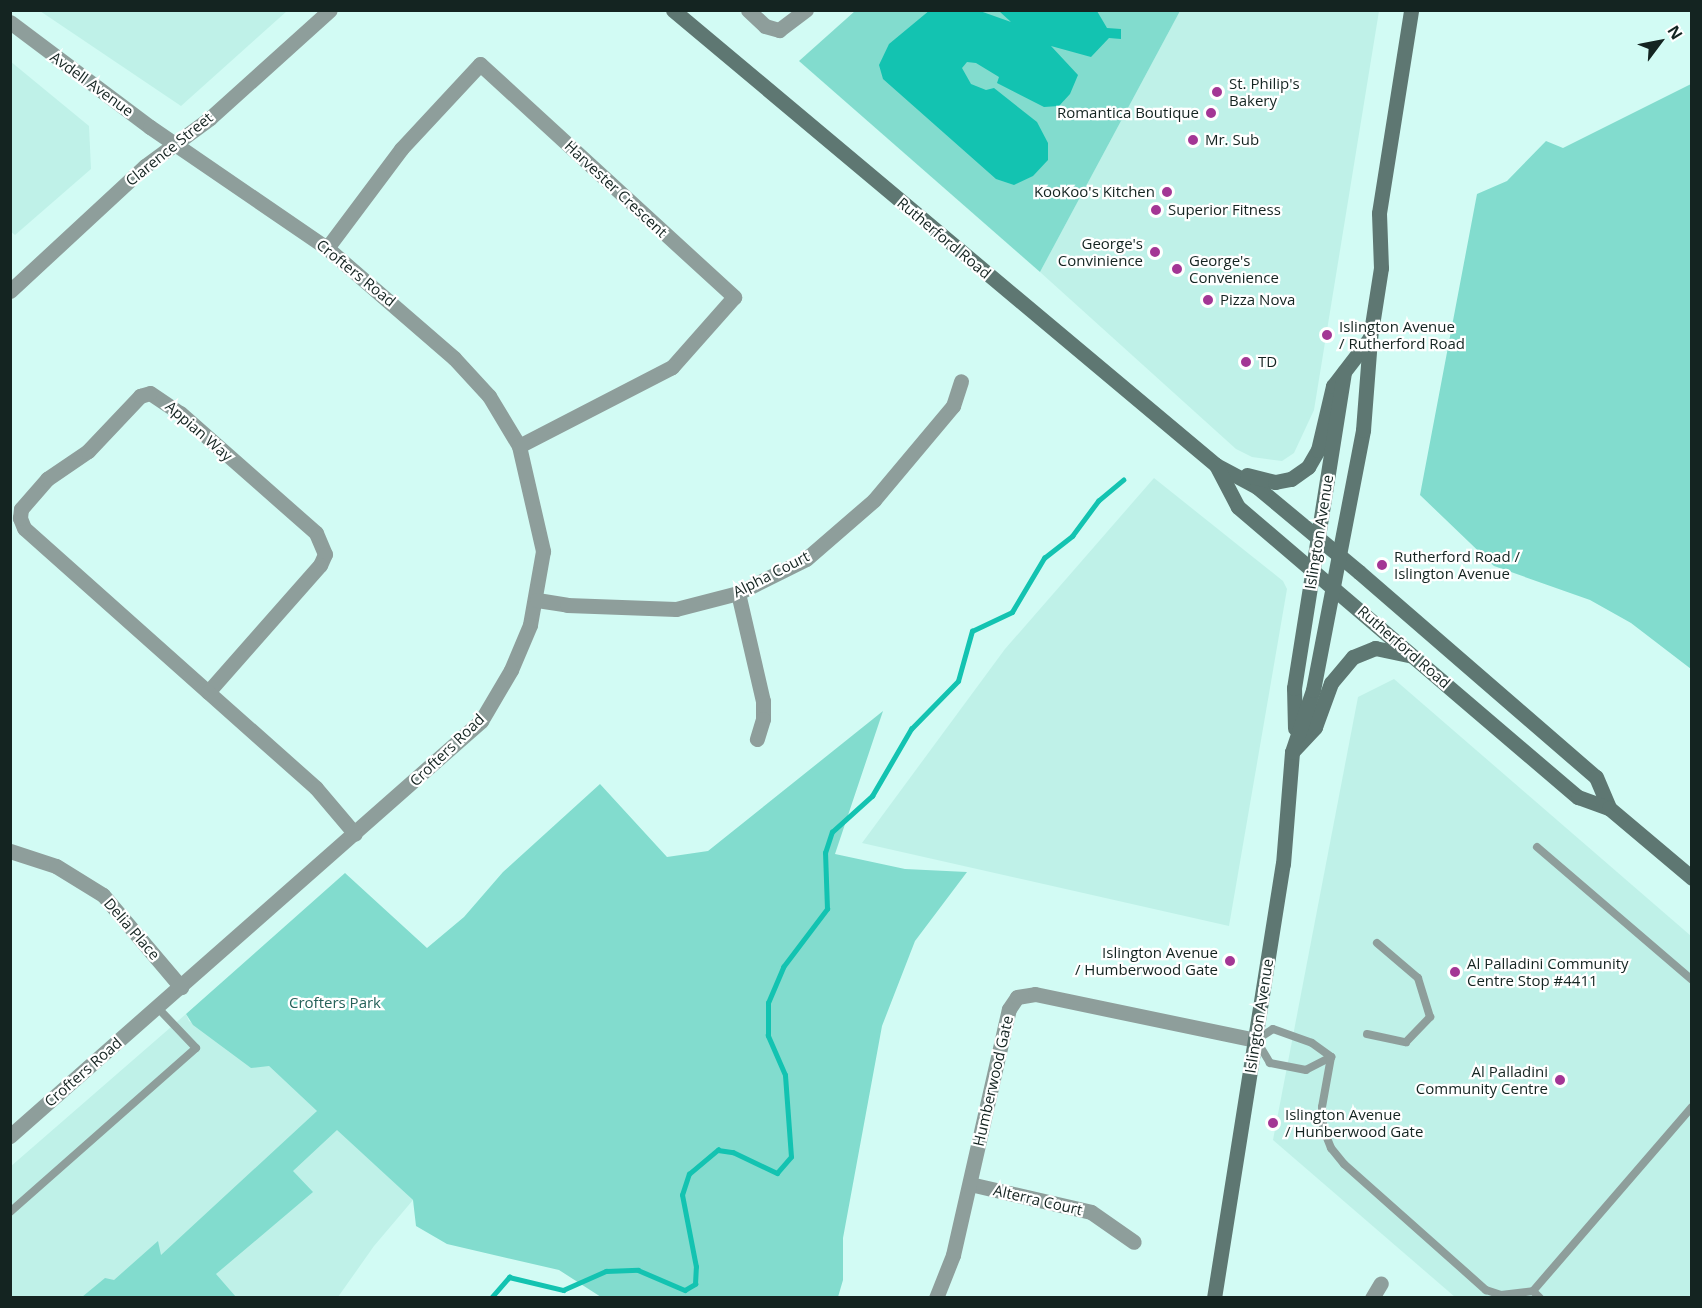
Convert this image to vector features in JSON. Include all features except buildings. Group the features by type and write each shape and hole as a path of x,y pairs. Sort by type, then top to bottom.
{"main road":[{"name":"Rutherford Road","path":"674,10 1216,465 1257,487 1318,537 1596,777 1609,808"},
{"name":"Islington Avenue","path":"1214,1298 1283,864 1292,752 1296,734 1313,690 1363,430 1370,338 1381,268 1379,213 1411,10"},
{"name":"Islington Avenue","path":"1296,734 1294,688 1344,372 1370,338"},
{"path":"1194,446 1255,479 1275,482 1291,479 1308,467 1318,450 1333,386 1344,372"},
{"name":"Rutherford Road","path":"1216,465 1238,507 1578,797 1609,808 1692,878"},
{"path":"1292,752 1315,727 1331,683 1353,657 1384,648 1418,659"}],"street":[{"name":"Clarence Street","path":"10,291 145,166 176,143 330,10"},
{"path":"748,10 765,26 779,30 806,10"},
{"name":"Avdell Avenue","path":"10,22 176,143"},
{"name":"Harvester Crescent","path":"327,248 401,150 480,64 734,297 672,367 519,446"},
{"name":"Crofters Road","path":"10,1136 481,721 511,670 537,600 543,551 519,446 474,378 327,248 176,143"},
{"name":"Alpha Court","path":"537,600 567,605 676,609 738,593 806,559 874,500 954,406 961,381"},
{"name":"Appian Way","path":"208,692 320,565 325,554 316,533 180,413 150,393 140,396 88,451 47,479 21,509 20,518 24,528 208,692 316,788 355,834"},
{"path":"738,593 763,701 763,719 757,739"},
{"name":"Delia Place","path":"10,851 56,866 103,896 181,987"},
{"name":"Humberwood Gate","path":"936,1298 953,1255 1009,1009 1017,997 1035,994 1256,1040"},
{"name":"Alterra Court","path":"969,1184 1091,1212 1134,1242"},
{"path":"1372,1298 1381,1283"}],"lane":[{"path":"1537,847 1692,980"},
{"path":"1367,1034 1406,1042 1430,1017 1418,978 1377,943"},
{"path":"10,1212 196,1048 157,1007"},
{"path":"1273,1029 1312,1043 1331,1057 1306,1070 1270,1063 1256,1040 1273,1029"},
{"path":"1331,1057 1322,1107 1323,1128 1330,1148 1344,1164 1486,1290 1518,1296 1533,1291 1692,1107"},
{"path":"1533,1291 1540,1298"}],"shaded area":[{"path":"930,10 980,11 1011,22 999,11 1097,11 1107,28 1121,29 1121,39 1109,38 1091,57 1051,46 1078,75 1070,94 1059,106 1044,107 997,83 999,77 976,63 967,62 962,68 971,84 986,90 994,88 1037,122 1048,143 1048,160 1033,176 1014,185 996,179 883,79 879,65 889,44"},
{"path":"40,11 287,11 181,106"},
{"path":"1180,11 1379,11 1314,410 1294,453 1282,461 1252,457 1236,449 1040,272"},
{"path":"10,61 89,126 91,169 15,235 10,231"},
{"path":"1154,478 1283,581 1287,589 1229,926 862,843 1005,649"},
{"path":"1394,679 1691,936 1691,1297 1455,1297 1273,1140 1358,697"},
{"path":"186,1014 189,1021 269,1066 413,1200 374,1246 338,1297 11,1297 10,1167"}],"green space":[{"path":"855,11 1180,11 1040,272 799,61"},
{"path":"1691,84 1691,669 1631,623 1590,600 1494,566 1420,495 1477,194 1507,181 1546,141 1563,148"},
{"name":"Crofters Park","path":"883,711 835,854 905,869 967,872 915,941 882,1026 843,1238 843,1280 838,1297 601,1297 559,1270 447,1244 416,1226 413,1200 337,1130 293,1171 313,1192 216,1274 236,1297 82,1297 105,1278 114,1280 158,1241 161,1255 317,1111 269,1066 251,1068 193,1025 186,1014 345,873 427,948 464,917 503,872 600,784 667,857 708,851"}],"waterway":[{"path":"491,1298 509,1277 563,1290 606,1271 638,1270 685,1290 695,1284 696,1267 682,1195 689,1174 718,1150 733,1152 777,1173 791,1157 785,1075 768,1036 768,1003 783,967 827,909 825,853 832,832 872,796 911,729 958,681 972,631 1012,612 1044,558 1072,536 1098,501 1123,480"}],"place":[{"name":"St. Philip's Bakery","path":"1217,92"},
{"name":"Romantica Boutique","path":"1211,113"},
{"name":"Mr. Sub","path":"1193,140"},
{"name":"KooKoo's Kitchen","path":"1167,192"},
{"name":"Superior Fitness","path":"1156,210"},
{"name":"George's Convinience","path":"1155,252"},
{"name":"George's Convenience","path":"1177,269"},
{"name":"Pizza Nova","path":"1208,300"},
{"name":"Islington Avenue / Rutherford Road","path":"1327,335"},
{"name":"TD","path":"1246,362"},
{"name":"Rutherford Road / Islington Avenue","path":"1382,565"},
{"name":"Islington Avenue / Humberwood Gate","path":"1230,961"},
{"name":"Al Palladini Community Centre Stop #4411","path":"1455,972"},
{"name":"Al Palladini Community Centre","path":"1560,1080"},
{"name":"Islington Avenue / Hunberwood Gate","path":"1273,1123"}]}
